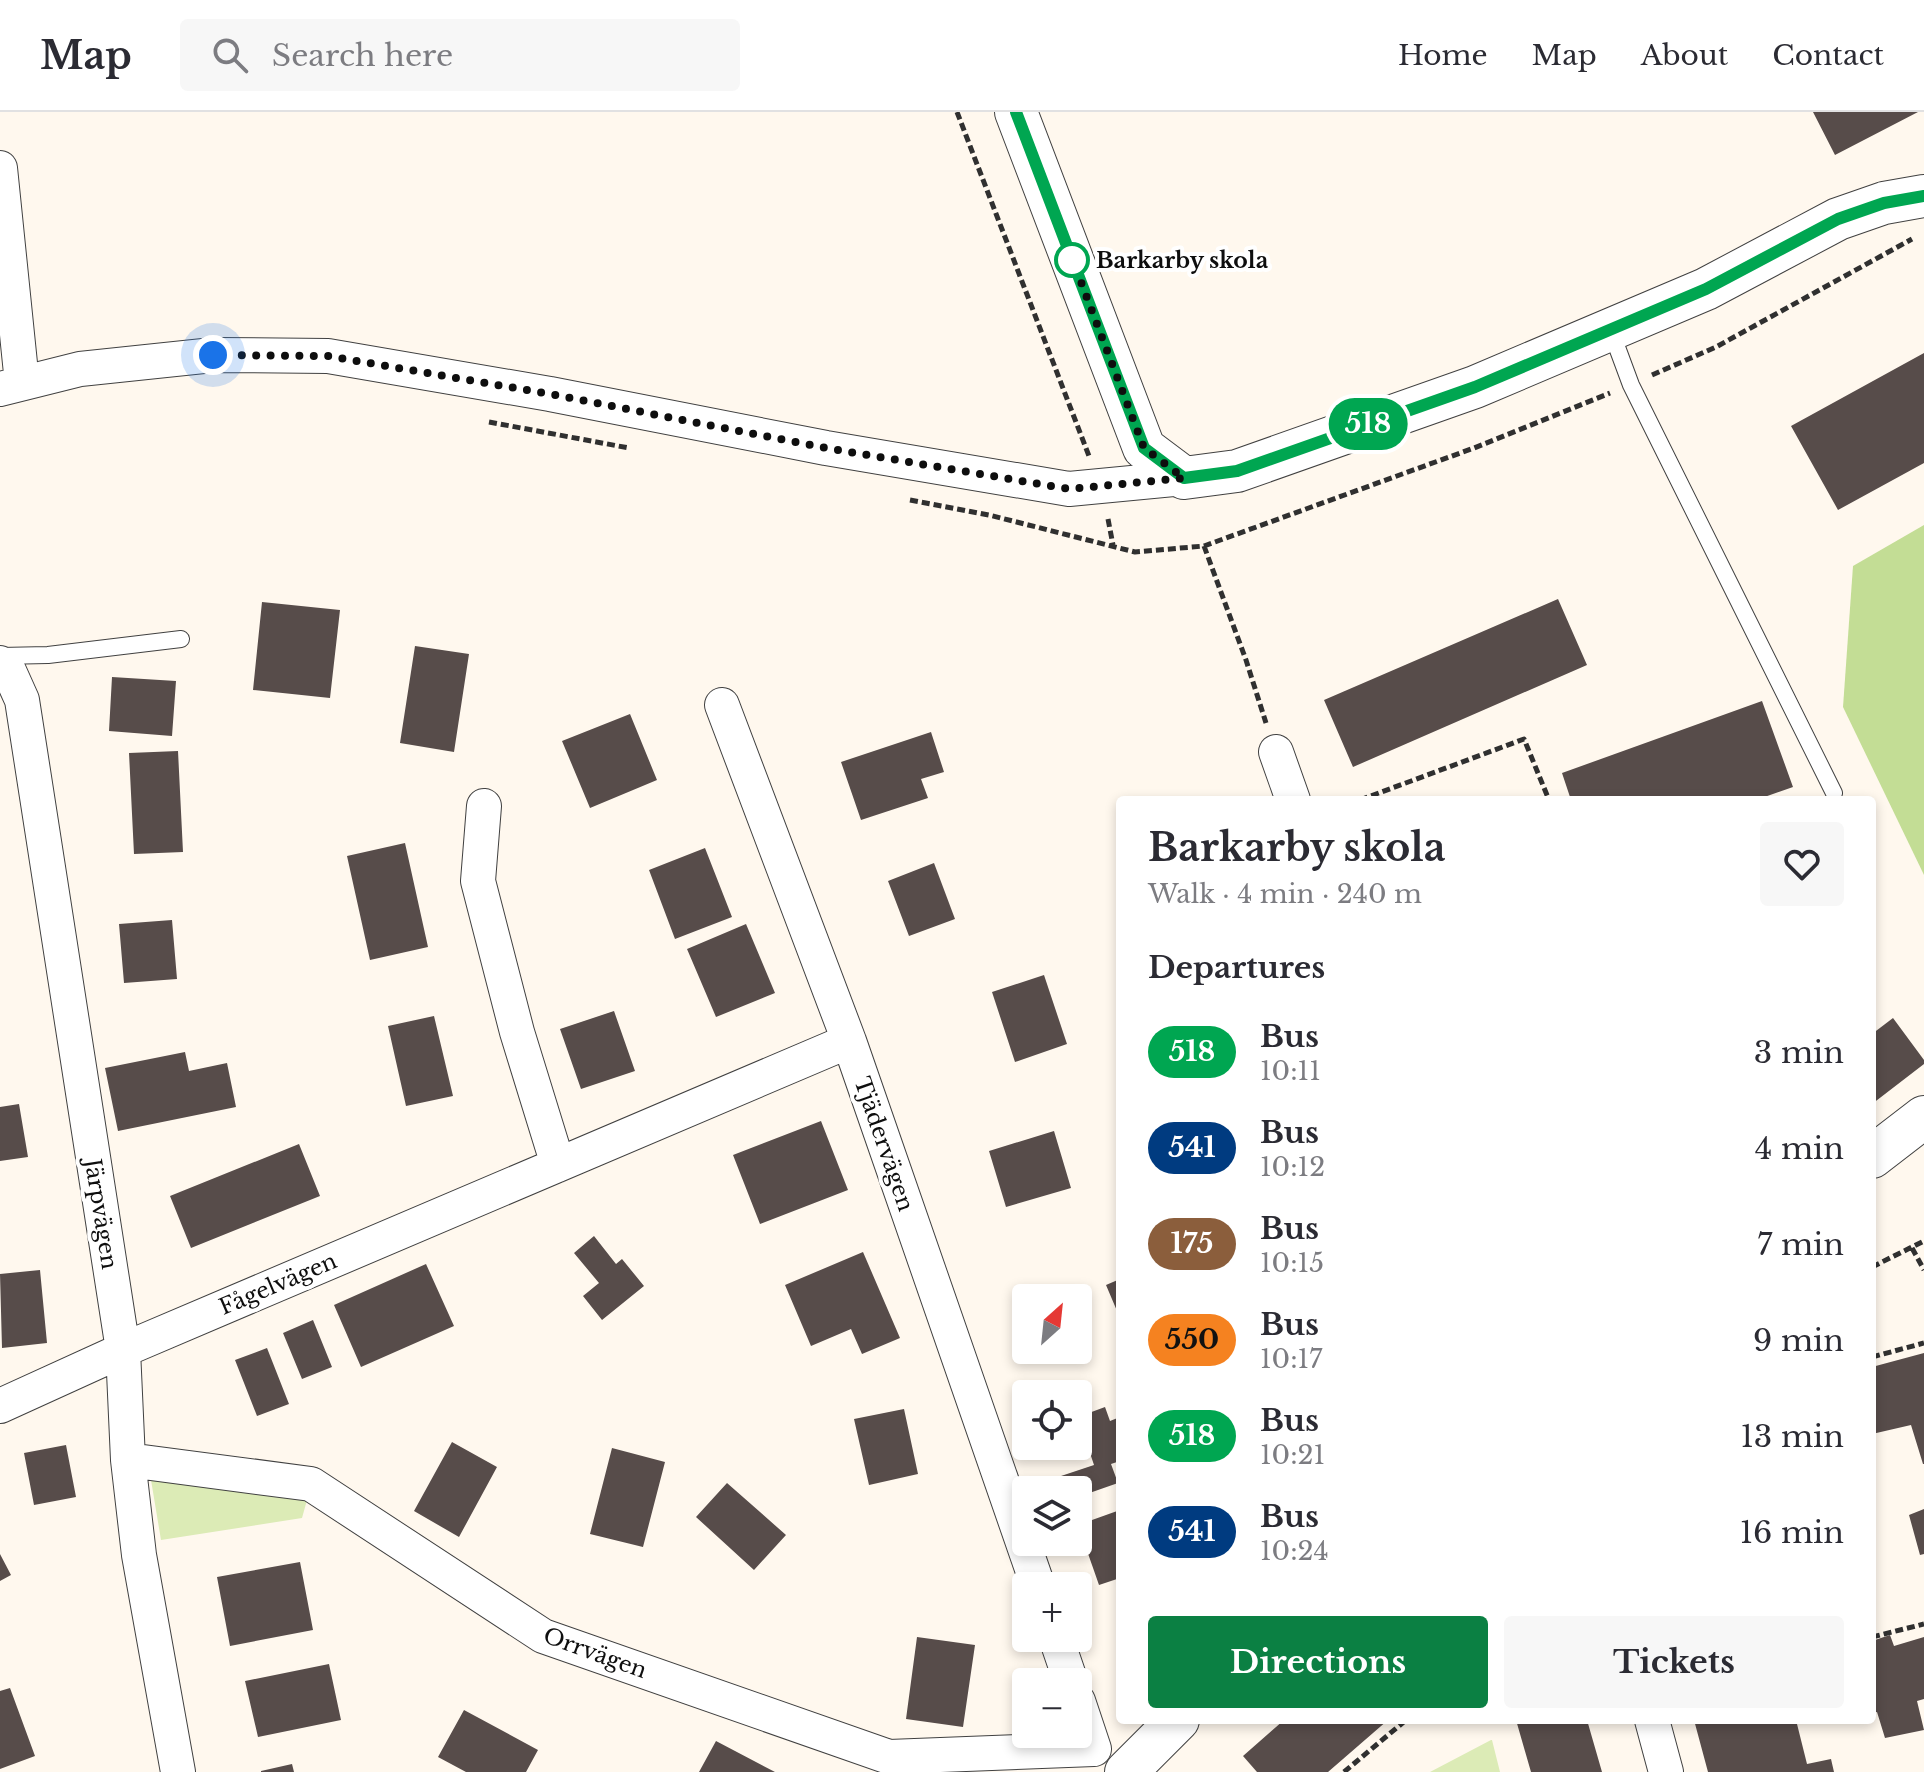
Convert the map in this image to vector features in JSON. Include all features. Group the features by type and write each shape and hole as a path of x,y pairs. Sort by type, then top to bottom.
{"street":[{"path":"1016,112 1144,448 1184,478"},
{"path":"0,168 11,386 80,369 213,355 328,356 1069,489 1237,471 1475,387 1706,289 1838,219 1884,203 1922,215"},
{"name":"Järpvägen","path":"0,663 9,671 22,700 123,1350 128,1460 139,1555 178,1772"},
{"name":"Tjädervägen","path":"722,705 849,1041 1033,1572"},
{"path":"1276,752 1292,796"},
{"path":"484,806 478,881 517,1032 558,1165"},
{"name":"Fågelvägen","path":"0,1406 123,1350 849,1041"},
{"path":"1876,1154 1924,1117"},
{"name":"Orrvägen","path":"128,1460 311,1484 543,1636 889,1757 1116,1763"},
{"path":"1092,1724 1116,1763 1172,1724"},
{"path":"1653,1724 1666,1772"}],"lane":[{"path":"1611,329 1631,385 1834,793"},
{"path":"0,656 48,655 181,639"}],"path":[{"path":"957,112 1101,486 1113,545"},
{"path":"897,498 989,515 1135,552 1204,546 1474,448 1716,347 1922,215"},
{"path":"481,420 635,449"},
{"path":"1204,546 1276,752"},
{"path":"1371,796 1524,739 1547,796"},
{"path":"1876,1265 1924,1241"},
{"path":"1912,1248 1924,1270"},
{"path":"1876,1356 1924,1343"},
{"path":"1876,1636 1924,1624"},
{"path":"1344,1772 1401,1724"}],"green space":[{"path":"1924,525 1924,875 1843,707 1853,566"},
{"path":"150,1474 307,1500 302,1518 161,1540"},
{"path":"1491,1740 1500,1772 1430,1772"}],"building":[{"path":"1813,112 1918,112 1835,155"},
{"path":"1924,353 1924,463 1838,510 1791,426"},
{"path":"1558,599 1587,665 1353,767 1324,700"},
{"path":"262,602 340,610 330,698 253,690"},
{"path":"415,646 469,654 454,752 400,743"},
{"path":"112,677 176,681 172,736 109,731"},
{"path":"1762,701 1793,787 1767,796 1570,796 1562,773"},
{"path":"630,714 657,780 590,808 562,741"},
{"path":"931,732 944,772 921,779 928,798 861,820 841,762"},
{"path":"178,751 183,852 134,854 129,753"},
{"path":"405,843 428,947 370,960 347,856"},
{"path":"705,848 732,917 675,939 649,870"},
{"path":"934,863 955,919 909,936 888,881"},
{"path":"172,920 177,979 124,983 119,924"},
{"path":"746,924 775,993 716,1017 687,949"},
{"path":"1044,975 1067,1044 1015,1062 992,992"},
{"path":"614,1011 635,1071 581,1089 560,1029"},
{"path":"434,1016 453,1096 406,1106 388,1026"},
{"path":"1893,1018 1924,1064 1876,1101 1876,1031"},
{"path":"185,1052 189,1071 227,1063 236,1107 118,1131 105,1068"},
{"path":"19,1104 28,1157 0,1161 0,1107"},
{"path":"821,1121 848,1190 760,1224 733,1155"},
{"path":"1054,1131 1071,1188 1006,1207 989,1151"},
{"path":"299,1144 320,1196 191,1248 170,1196"},
{"path":"594,1236 616,1264 622,1259 644,1286 602,1320 583,1296 599,1283 574,1253"},
{"path":"863,1252 900,1338 862,1354 851,1329 811,1346 785,1285"},
{"path":"426,1264 454,1326 361,1367 334,1305"},
{"path":"40,1270 47,1343 2,1348 0,1274"},
{"path":"1116,1281 1116,1309 1106,1285"},
{"path":"313,1320 332,1367 302,1379 283,1333"},
{"path":"267,1348 289,1404 257,1416 235,1360"},
{"path":"1924,1353 1924,1464 1911,1425 1876,1433 1876,1366"},
{"path":"1105,1407 1110,1421 1116,1419 1116,1462 1111,1464 1116,1484 1092,1492 1092,1476 1061,1476 1094,1465 1092,1412"},
{"path":"904,1409 918,1474 869,1485 854,1419"},
{"path":"452,1442 497,1467 459,1537 414,1511"},
{"path":"66,1445 76,1497 34,1505 24,1453"},
{"path":"612,1448 665,1462 643,1547 590,1534"},
{"path":"727,1483 786,1535 754,1570 696,1517"},
{"path":"1924,1509 1924,1554 1920,1555 1909,1515"},
{"path":"1116,1511 1116,1579 1099,1585 1089,1556 1092,1556 1092,1520"},
{"path":"0,1554 11,1575 0,1581"},
{"path":"300,1562 313,1630 230,1646 217,1577"},
{"path":"1890,1635 1894,1646 1924,1637 1924,1699 1917,1701 1924,1730 1885,1738 1876,1712 1876,1640"},
{"path":"917,1637 975,1645 963,1727 906,1719"},
{"path":"329,1664 341,1720 258,1737 245,1681"},
{"path":"10,1688 35,1756 0,1769 0,1691"},
{"path":"464,1710 538,1750 526,1772 466,1772 438,1757"},
{"path":"1279,1724 1383,1724 1328,1772 1257,1772 1243,1756"},
{"path":"1517,1724 1588,1724 1602,1772 1531,1772"},
{"path":"1695,1724 1797,1724 1807,1764 1831,1759 1834,1772 1708,1772"},
{"path":"716,1741 775,1772 699,1772"},
{"path":"292,1764 294,1772 261,1772 261,1771"}],"bus line":[{"name":"518","path":"1016,112 1144,448 1184,478 1237,471 1475,387 1706,289 1838,219 1884,203 1924,196"}],"place":[{"name":"Barkarby skola","path":"1072,260"}],"route":[{"path":"213,355 328,356 550,394 826,448 1069,489 1184,478 1144,448 1070,253 1072,260"}]}
